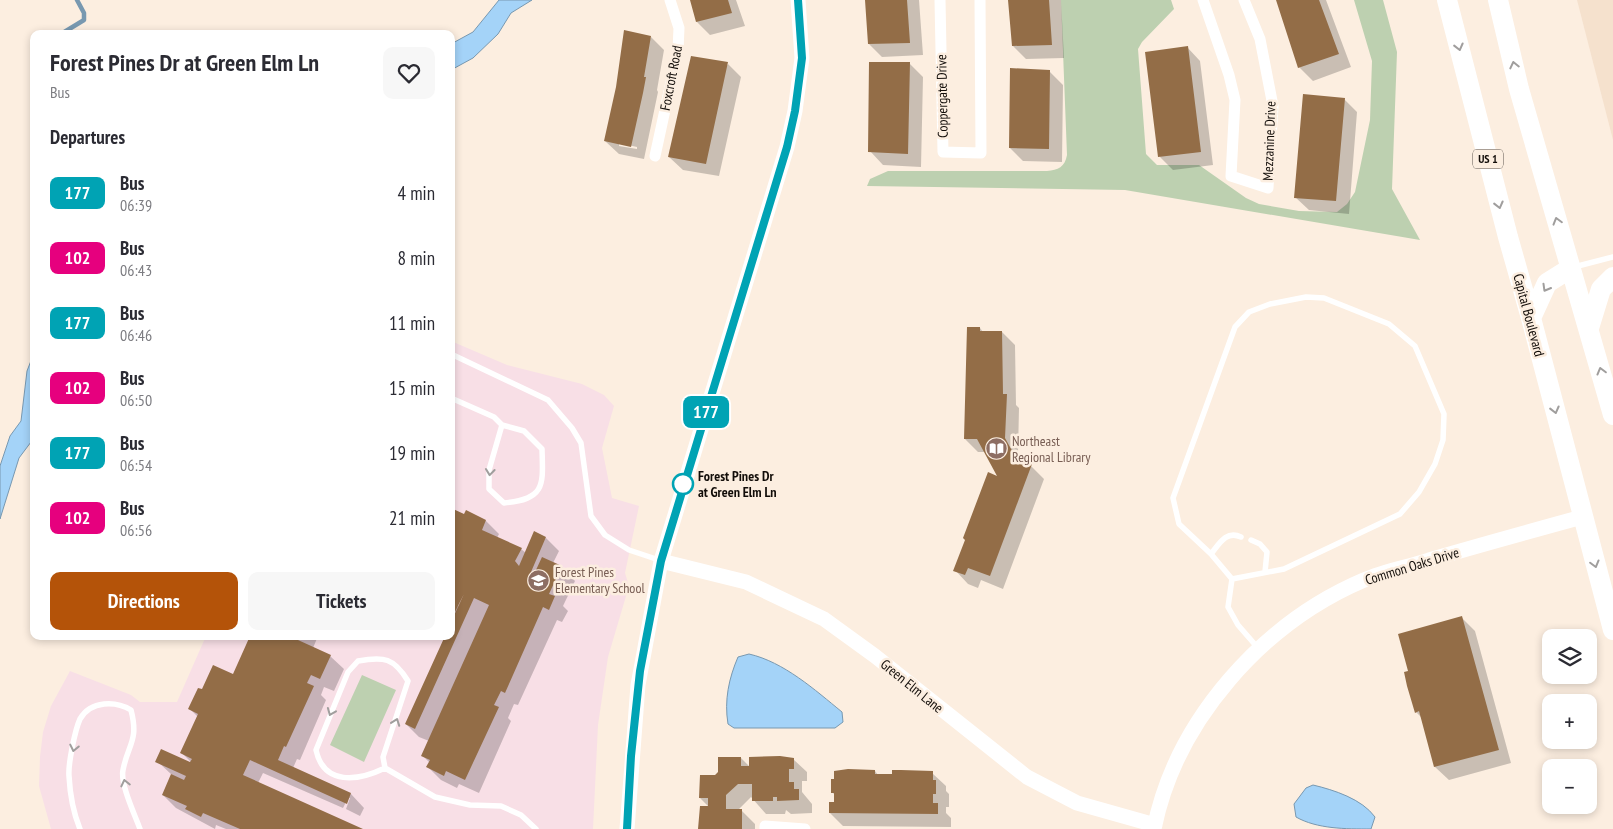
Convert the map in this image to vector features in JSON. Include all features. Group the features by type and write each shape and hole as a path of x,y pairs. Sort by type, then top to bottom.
{"highway":[{"name":"Capital Boulevard","path":"1447,0 1613,630"},
{"path":"1485,0 1508,41"},
{"path":"1498,0 1520,89 1613,415"},
{"path":"1531,318 1547,283 1571,268"},
{"path":"1589,328 1601,289 1613,277"}],"street":[{"name":"Foxcroft Road","path":"655,156 678,50 679,28 670,0"},
{"path":"627,829 631,756 639,676 661,561 787,147 795,111 802,58 798,0"},
{"name":"Coppergate Drive","path":"940,0 943,152 981,153 980,0"},
{"name":"Mezzanine Drive","path":"1203,0 1229,75 1234,100 1231,176 1268,188 1273,106 1260,39 1244,0"},
{"name":"Common Oaks Drive","path":"1155,827 1170,775 1200,721 1237,671 1259,649 1312,607 1364,579 1582,517"},
{"name":"Green Elm Lane","path":"661,561 746,582 824,619 875,656 1027,777 1077,803 1155,827"},
{"path":"765,829 765,826 805,829"}],"lane":[{"path":"1571,268 1613,257"},
{"path":"1232,579 1284,569 1400,514 1420,492 1435,464 1443,440 1444,414 1415,346 1389,324 1324,298 1306,297 1270,304 1249,312 1235,327 1173,498 1179,524 1211,554 1232,579 1228,607 1238,625 1259,649"},
{"path":"455,356 548,400 572,428 581,443 591,516 605,535 628,550 661,561"},
{"path":"455,400 494,417 502,425 524,431 542,448 543,478 537,492 524,501 504,503 489,489 489,470 502,425"},
{"path":"1211,554 1226,536 1235,534 1241,537"},
{"path":"1251,540 1260,544 1267,552 1265,572"},
{"path":"384,658 398,665 408,681 383,757 384,768 369,776 342,779 327,771 318,762 316,750 348,672 358,661 384,658"},
{"path":"80,829 72,808 69,774 80,720 90,710 103,704 120,704 131,710 134,724 133,745 122,772 127,794 140,829"},
{"path":"384,768 435,797 470,805 500,806 521,815 536,829"}],"shaded area":[{"path":"1577,0 1613,0 1613,140"},
{"name":"Forest Pines Elementary School","path":"455,343 507,365 582,384 604,395 614,406 602,448 612,498 639,506 625,573 629,586 608,657 598,725 593,829 51,829 39,786 43,732 51,706 70,671 131,695 140,702 177,702 204,640 455,640"}],"green space":[{"path":"1061,0 1171,0 1174,9 1142,42 1138,49 1146,154 1157,165 1199,165 1246,198 1259,204 1299,211 1337,212 1347,204 1355,192 1370,120 1372,61 1354,0 1383,0 1397,52 1392,189 1420,240 1125,190 867,186 870,179 888,171 1047,171 1058,169 1063,165 1067,155"},
{"path":"362,675 396,690 364,762 330,745"}],"water":[{"path":"499,0 532,0 511,13 498,34 473,58 455,68 455,42 473,32"},
{"path":"30,363 30,443 19,458 0,519 0,466 10,436 21,421 27,371"},
{"path":"749,654 774,663 799,678 842,712 843,722 835,728 734,728 728,724 727,698 732,673 738,657"},
{"path":"1313,785 1338,793 1363,805 1375,817 1371,829 1322,826 1296,817 1294,804 1306,788"}],"building":[{"path":"690,0 728,0 732,13 696,22"},
{"path":"865,0 907,0 910,43 868,44"},
{"path":"1008,0 1049,0 1052,45 1012,46"},
{"path":"1276,0 1319,0 1339,54 1298,68"},
{"path":"624,30 651,36 644,77 646,77 631,147 604,141 616,87"},
{"path":"1188,46 1201,152 1158,157 1145,52"},
{"path":"691,56 728,62 706,164 668,157"},
{"path":"869,62 910,62 908,154 868,152"},
{"path":"1010,68 1050,70 1049,149 1009,148"},
{"path":"1303,94 1345,98 1336,201 1294,198"},
{"name":"Northeast Regional Library","path":"967,327 980,327 980,331 1002,331 1003,394 1007,394 1005,438 1016,458 1032,464 990,576 968,568 965,575 953,571 965,540 963,538 988,472 997,476 977,439 964,439"},
{"path":"455,510 464,514 466,510 486,520 482,530 522,548 515,561 519,566 534,531 546,537 531,572 536,570 542,557 562,566 549,594 555,596 549,610 543,607 505,693 501,691 494,705 499,707 465,780 446,771 444,776 426,767 430,760 421,756 489,605 474,598 415,729 405,724 443,640 455,640 455,613 464,594 455,612"},
{"path":"1462,616 1499,750 1434,767 1419,711 1415,713 1407,686 1404,672 1408,671 1398,634"},
{"path":"248,640 298,640 331,655 320,679 311,675 307,683 314,686 286,747 284,746 278,760 351,793 347,804 250,760 243,775 363,829 240,829 203,813 201,817 185,809 187,806 162,795 171,774 184,780 186,776 155,762 161,749 190,762 192,759 180,753 198,714 188,709 198,688 202,689 213,665 233,674"},
{"path":"780,756 794,758 794,769 789,769 789,782 794,782 794,789 799,789 799,800 777,801 777,797 773,797 773,801 752,801 752,784 738,784 726,795 726,809 742,809 742,829 698,829 700,806 708,806 708,798 699,798 700,775 715,775 718,772 718,757 741,757 741,766 749,766 749,757"},
{"path":"848,769 875,770 875,774 892,774 892,770 933,771 933,780 936,780 936,794 933,794 933,803 938,803 938,814 829,813 829,802 834,802 834,793 831,793 831,779 834,779 834,771"}],"waterway":[{"path":"68,30 84,20 84,13 77,0"}],"bus line":[{"name":"177","path":"627,829 631,756 638,685 655,590 671,524 787,147 795,111 802,58 798,0"}],"place":[{"name":"Northeast Regional Library","path":"996,449"},
{"name":"Forest Pines Dr at Green Elm Ln","path":"683,484"},
{"name":"Forest Pines Elementary School","path":"539,580"}]}
